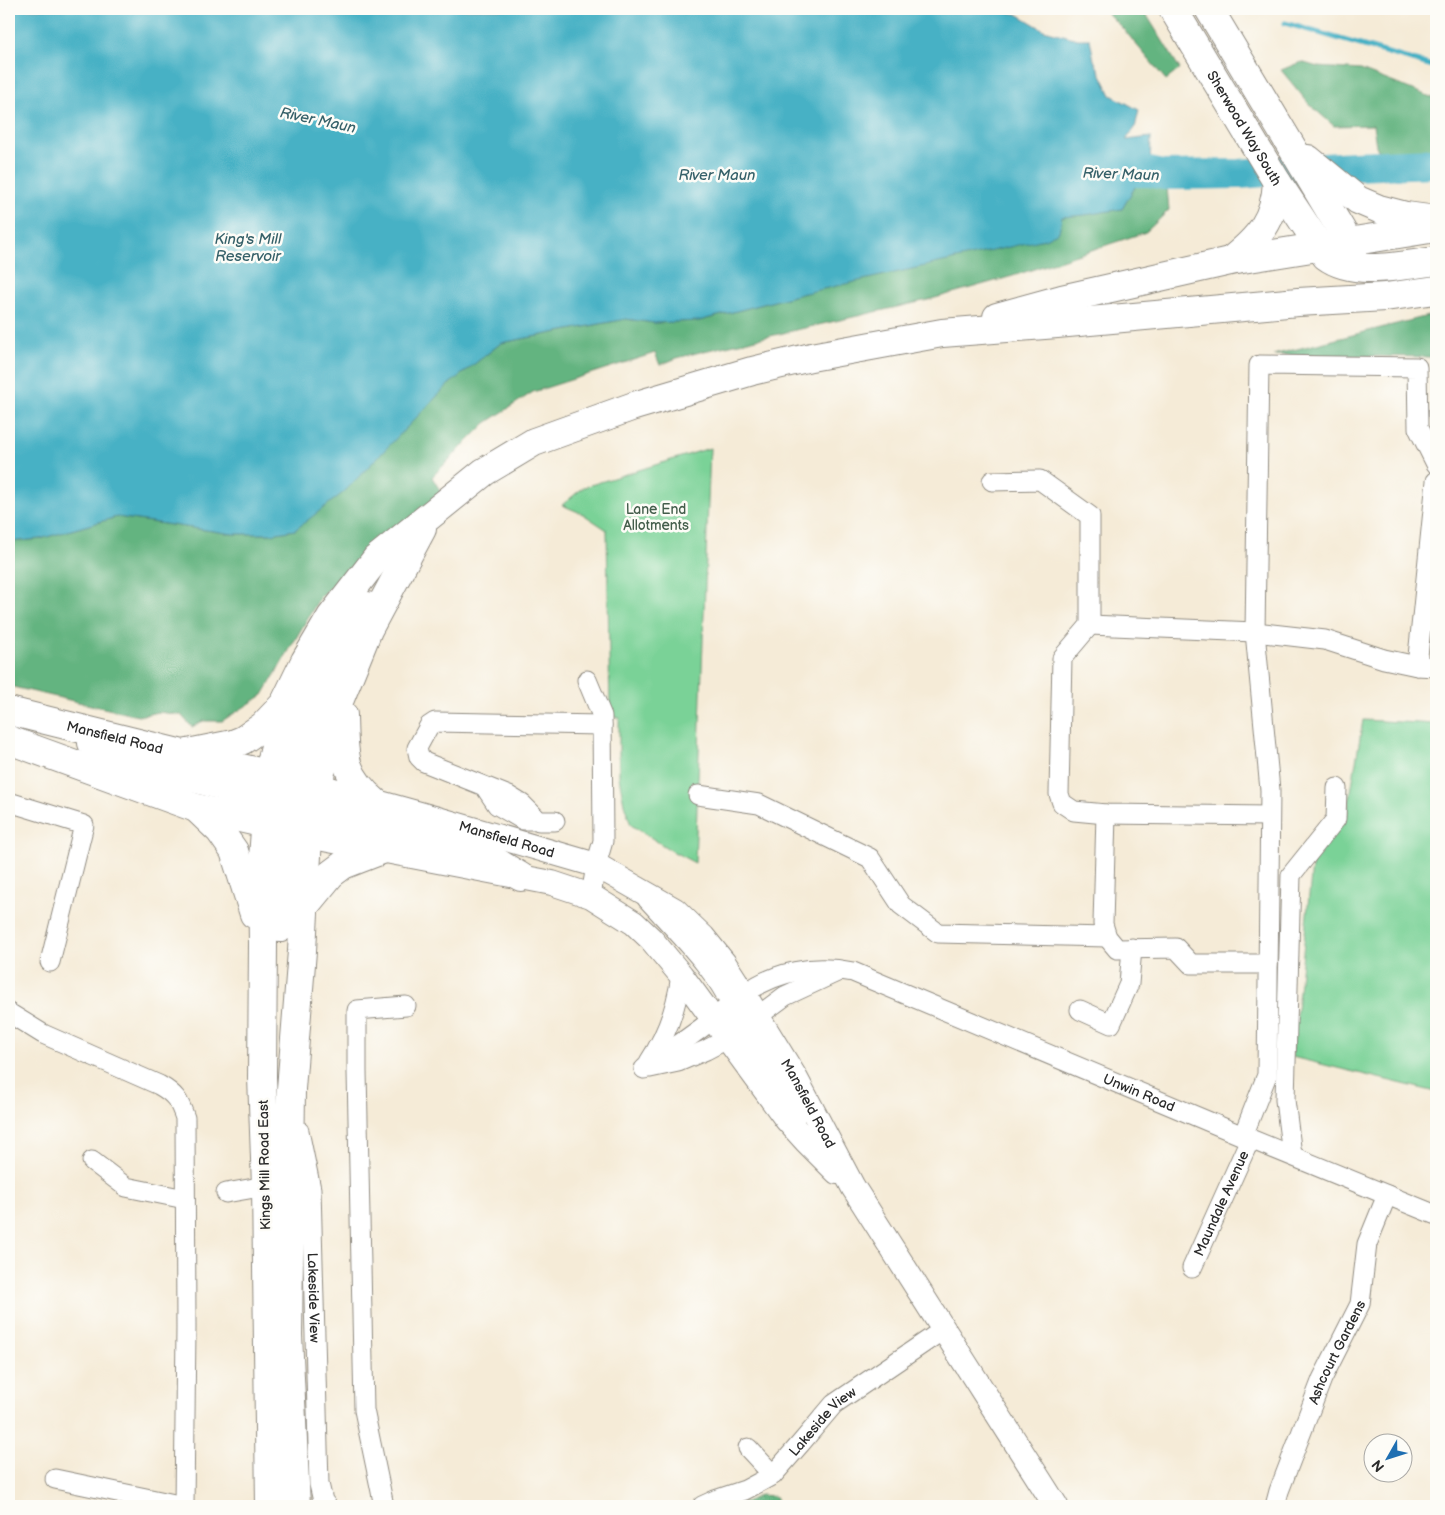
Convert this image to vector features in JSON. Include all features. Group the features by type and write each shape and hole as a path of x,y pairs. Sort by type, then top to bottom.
{"highway":[{"name":"Sherwood Way South","path":"1173,9 1280,190 1335,251"},
{"path":"1214,16 1291,145 1332,191 1342,231 1335,251 1336,275 1330,282 1298,302"},
{"path":"1230,261 1247,248 1264,229 1280,190"},
{"path":"1332,191 1379,209 1436,220"},
{"path":"183,754 233,744 243,740 263,726 285,702 304,661 331,617 376,559 484,472 534,442 553,434 634,406 752,371 811,357 942,333 1062,299 1230,261 1335,251 1436,228"},
{"path":"1335,251 1360,268 1436,261"},
{"path":"942,333 1298,302 1385,297 1436,290"},
{"path":"290,804 335,711 368,630 426,520"},
{"path":"262,1077 278,1029 282,883 290,804 314,703 335,651 355,617 396,579"},
{"path":"342,693 345,758 350,772 359,787 375,802"},
{"path":"285,702 290,804"},
{"name":"Mansfield Road","path":"9,711 183,754"},
{"path":"56,723 116,756 290,804 472,848 521,877"},
{"name":"Mansfield Road","path":"9,740 196,808 290,804"},
{"name":"Kings Mill Road East","path":"290,804 303,908 302,951 291,1088 288,1335 296,1506"},
{"name":"Kings Mill Road East","path":"270,1506 266,1186 262,1077 262,873 290,804"},
{"path":"196,808 220,830 234,851 263,944"},
{"path":"303,908 331,874 343,865 382,850"}],"main road":[{"name":"Mansfield Road","path":"183,754 382,850 552,883 591,896 634,923 651,939 681,975 712,1020 743,1027 795,1077 852,1187 1056,1506"},
{"name":"Mansfield Road","path":"290,804 375,802 596,865 675,910 703,937 724,962 738,999 743,1027 788,1120 852,1187"}],"street":[{"name":"Maundale Avenue","path":"1192,1268 1246,1138 1267,1075 1270,790 1255,632 1259,365 1417,367 1418,428 1436,464"},
{"path":"992,481 1040,480 1090,516 1090,625 1062,658 1058,794 1062,803 1074,811 1106,814 1269,816"},
{"path":"1417,666 1436,481"},
{"path":"1090,625 1255,632 1325,640 1384,659 1417,666 1436,667"},
{"path":"587,680 602,716 602,841 591,896"},
{"path":"547,821 509,796 424,762 419,756 417,748 429,726 435,722 602,725"},
{"path":"1292,1155 1285,1100 1291,875 1336,819 1337,788"},
{"path":"698,795 759,804 870,858 901,905 938,933 1108,937"},
{"path":"9,802 84,825 50,962"},
{"path":"1106,814 1103,924 1108,937 1117,949 1176,948 1191,964 1268,964"},
{"path":"1080,1010 1111,1024 1129,984 1132,948"},
{"name":"Unwin Road","path":"644,1069 738,999 778,975 807,969 843,970 852,972 1246,1138 1292,1155 1436,1215"},
{"path":"644,1069 678,1062 743,1027 785,996 817,980 843,970"},
{"path":"644,1069 656,1052 669,1025 678,994 681,975"},
{"path":"738,999 734,1017 743,1027"},
{"path":"384,1506 364,1410 357,1010 406,1006"},
{"path":"9,1013 43,1034 171,1091 180,1103 185,1118 186,1328 184,1506 55,1479"},
{"name":"Lakeside View","path":"291,1088 311,1189 319,1484 323,1501 327,1506"},
{"path":"92,1162 126,1188 185,1199"},
{"path":"226,1193 266,1186"},
{"name":"Ashcourt Gardens","path":"1275,1506 1322,1379 1360,1304 1368,1244 1387,1196"},
{"name":"Lakeside View","path":"702,1506 745,1490 772,1475 834,1404 943,1330"},
{"path":"748,1448 772,1475"}],"green space":[{"path":"1103,9 1143,9 1180,69 1166,80 1125,31"},
{"path":"1301,62 1318,67 1361,70 1436,99 1436,172 1391,175 1376,146 1373,125 1334,126 1309,104 1281,70"},
{"path":"1138,182 1167,187 1169,210 1146,232 1013,276 928,300 704,351 677,358 660,365 655,353 533,392 486,423 432,477 441,492 320,597 263,695 222,721 203,721 192,727 181,715 159,712 138,716 9,686 9,542 40,539 117,517 233,534 271,534 295,530 448,385 501,343 626,319 654,323 699,321 801,294 1062,217 1122,209"},
{"path":"1436,314 1436,357 1273,355"},
{"name":"Lane End Allotments","path":"710,448 695,863 631,825 624,804 619,777 619,718 610,716 607,530 583,514 562,505 584,487"},
{"path":"1363,720 1436,724 1436,1092 1292,1057 1313,857 1347,815"},
{"path":"760,1495 774,1496 780,1506 738,1506"}],"water":[{"name":"King's Mill Reservoir","path":"9,9 992,9 1017,14 1044,30 1078,39 1090,39 1094,60 1111,95 1139,110 1135,128 1126,140 1151,137 1150,172 1138,182 1122,209 1062,217 1059,232 1045,239 801,294 699,321 654,323 626,319 501,343 448,385 344,492 295,530 271,534 233,534 117,517 40,539 9,542"}],"waterway":[{"path":"1285,23 1436,67"},
{"name":"River Maun","path":"1110,172 1150,172 1163,175 1239,174 1353,166 1436,163"}]}
